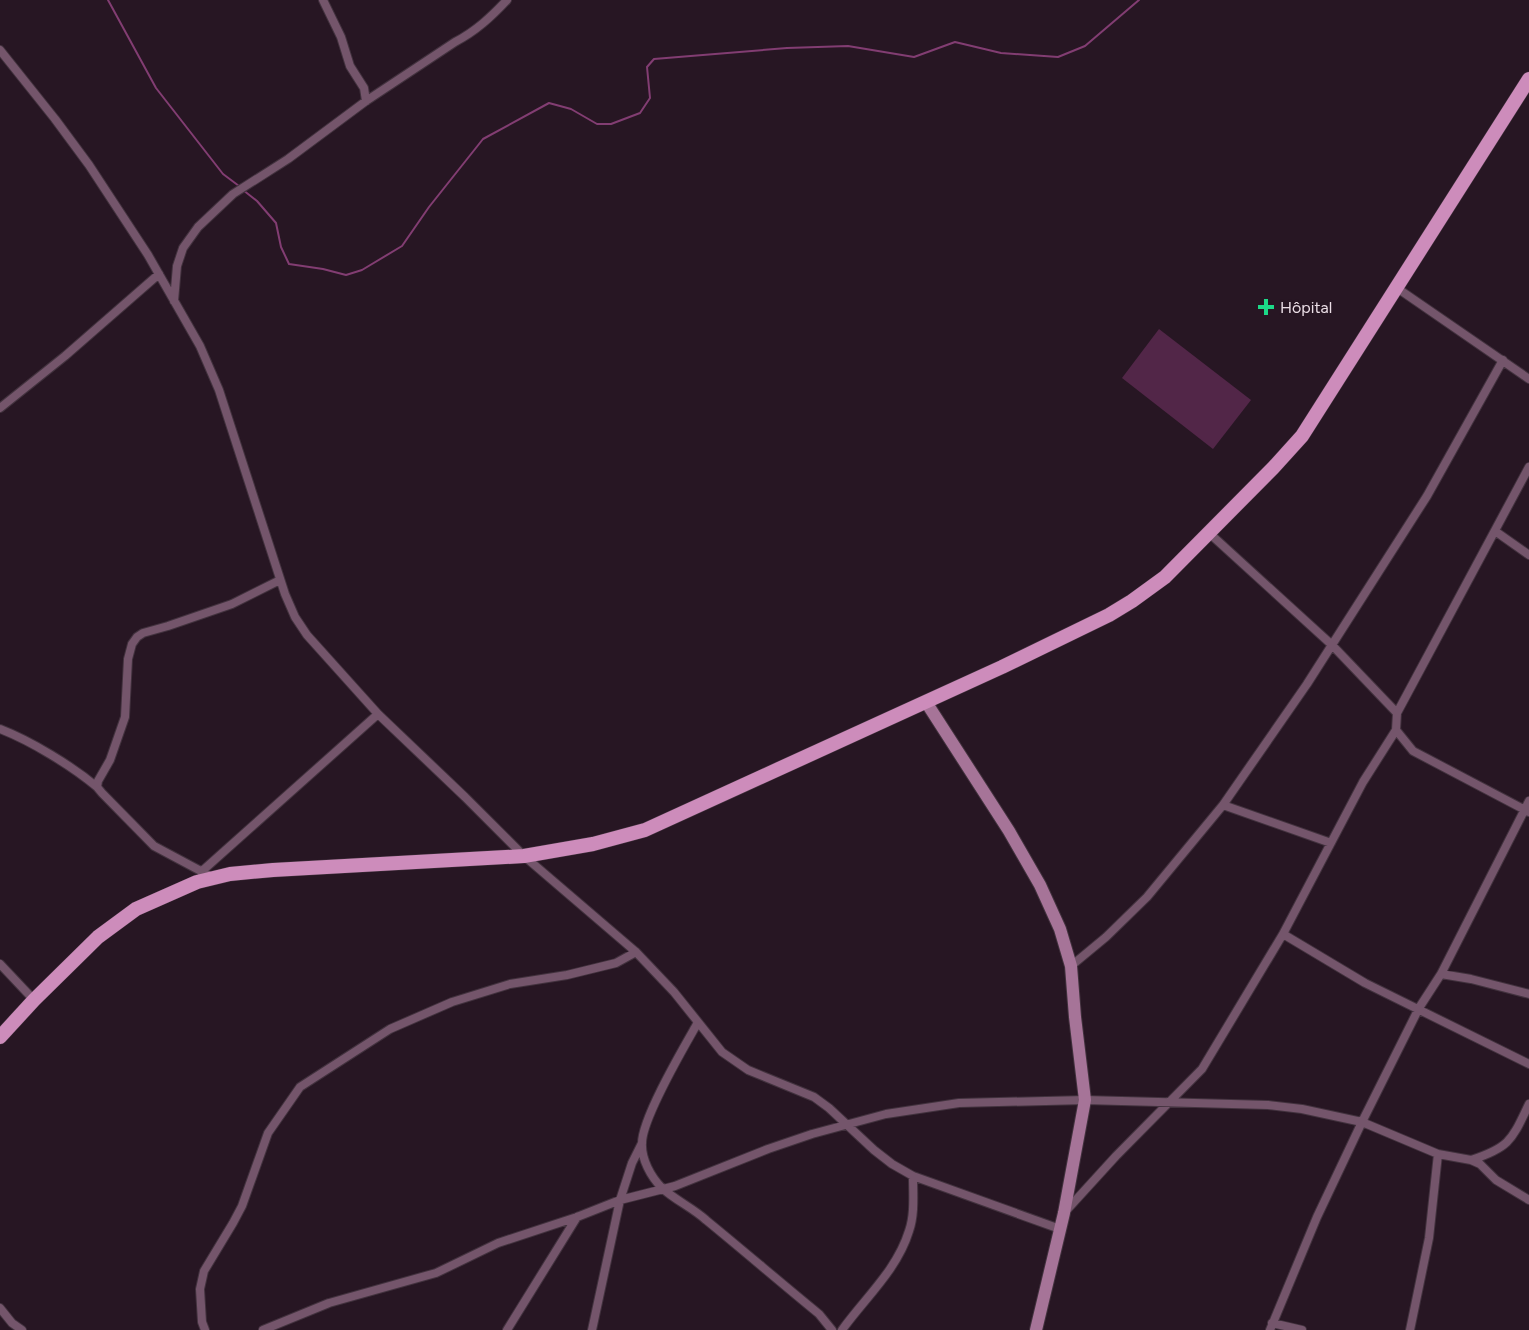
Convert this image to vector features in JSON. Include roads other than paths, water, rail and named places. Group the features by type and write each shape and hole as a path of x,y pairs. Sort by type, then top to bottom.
{"main road":[{"path":"0,1037 34,1000 98,938 127,915 207,875 524,856 593,844 645,830 926,702 1132,602 1165,577 1302,436 1529,79"},
{"path":"926,702 1009,831 1040,885 1060,929 1071,966 1085,1100 1064,1213 1036,1330"}],"street":[{"path":"323,0 341,37 350,66 364,88 366,101"},
{"path":"174,301 177,266 183,248 198,227 233,194 319,138 366,101 474,32 507,0"},
{"path":"0,50 88,165 159,274 200,346 219,390 280,580 295,617 307,635 378,714 465,796 524,856 636,952 678,998 697,1024 732,1060 748,1070 814,1097 892,1164 913,1176 1060,1229"},
{"path":"0,408 65,356 159,274"},
{"path":"1397,288 1529,379"},
{"path":"1071,966 1106,937 1147,897 1223,806 1332,645 1427,496 1503,360"},
{"path":"1064,1213 1202,1069 1283,934 1364,782 1396,730 1396,713 1529,468"},
{"path":"1495,531 1529,555"},
{"path":"1208,532 1332,645 1396,713"},
{"path":"97,787 110,760 125,717 128,659 132,644 137,637 143,633 232,604 280,580"},
{"path":"0,729 15,735 82,774 154,846 207,875 378,714"},
{"path":"1302,1330 1271,1326 1317,1217 1362,1122 1419,1008 1441,974 1528,807 1420,755 1396,730"},
{"path":"1223,806 1331,843"},
{"path":"1283,934 1365,983 1529,1064"},
{"path":"205,1330 202,1322 200,1289 204,1271 242,1206 268,1133 300,1087 390,1029 452,1002 510,984 599,968 616,963 636,952"},
{"path":"0,964 34,1000"},
{"path":"1441,974 1529,994"},
{"path":"592,1330 620,1200 632,1163 642,1143 648,1120 681,1051 697,1024"},
{"path":"263,1330 329,1303 436,1273 498,1243 620,1200 692,1180 768,1149 845,1124 912,1108 959,1102 1085,1100 1280,1106 1302,1109 1362,1122 1438,1154 1471,1160 1480,1164 1496,1180 1529,1200"},
{"path":"1471,1160 1482,1157 1509,1142 1529,1104"},
{"path":"642,1143 651,1174 663,1189 705,1219 819,1314 831,1330"},
{"path":"1410,1330 1429,1238 1438,1154"},
{"path":"842,1330 901,1251 912,1218 913,1176"},
{"path":"507,1330 577,1217"},
{"path":"0,1308 12,1323 22,1330"}],"waterway":[{"path":"108,0 156,88 223,174 239,186"},
{"path":"243,190 257,201 276,223 281,247 289,264 346,275 362,270 402,246 429,207 483,139 549,103 571,109 597,124 611,124 640,113 650,98 647,67 654,59 787,48 848,46 914,57 955,42 1001,53 1058,57 1085,46 1139,0"}],"place":[{"name":"Hôpital","path":"1266,307"}]}
